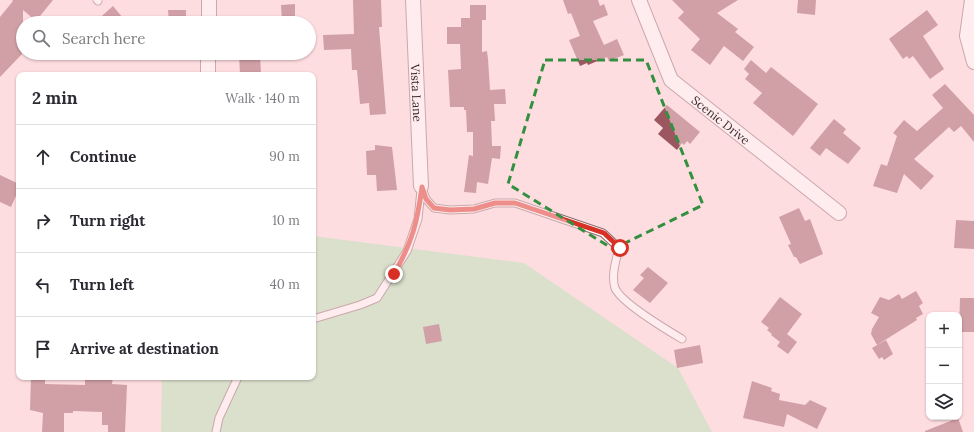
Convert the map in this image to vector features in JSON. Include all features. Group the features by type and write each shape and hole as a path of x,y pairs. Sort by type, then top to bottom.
{"street":[{"path":"209,0 209,16"},
{"name":"Vista Lane","path":"413,0 421,187"},
{"name":"Scenic Drive","path":"639,0 672,80 839,213"},
{"path":"972,0 967,36 974,62"},
{"path":"208,60 208,72"}],"lane":[{"path":"316,318 378,298 407,251 418,219 421,187"},
{"path":"421,187 426,199 434,208 450,210 474,209 495,203 515,203 604,233 620,248 614,269 616,289 626,302 682,339"},
{"path":"216,432 219,418 237,380"}],"highlighted area":[{"path":"545,60 646,60 703,205 613,249 508,184"}],"green space":[{"path":"316,236 524,263 678,368 712,432 161,432 162,380 316,380"}],"building":[{"path":"12,0 53,0 40,16 30,16 23,10 23,16 16,16 16,60 0,77 0,17 13,1"},
{"path":"353,0 381,0 382,27 379,27 386,114 370,115 369,103 360,104 357,70 352,70 351,49 324,50 323,35 354,34"},
{"path":"563,0 598,0 600,6 604,4 608,15 593,21 604,45 617,39 624,55 609,61 607,57 588,65 587,63 580,66 569,40 580,36 571,13 568,14"},
{"path":"672,0 738,0 717,13 738,29 735,32 754,47 743,61 724,46 710,65 691,50 700,39 678,18 684,12"},
{"path":"798,0 816,0 815,15 797,13"},
{"path":"295,4 295,16 282,16 281,5"},
{"path":"470,5 486,5 486,20 482,20 482,52 487,51 490,90 505,89 506,104 494,104 495,121 491,121 492,146 501,146 500,159 492,158 488,184 477,182 476,193 464,192 469,155 473,156 473,132 467,132 466,110 464,110 464,107 450,107 448,70 461,69 460,44 447,44 447,27 461,27 461,18 470,18"},
{"path":"113,6 121,16 102,16"},
{"path":"168,10 186,10 186,16 168,16"},
{"path":"927,10 938,25 923,36 944,69 930,79 913,56 909,59 907,56 903,59 889,39"},
{"path":"239,60 260,60 261,72 240,72"},
{"path":"751,60 766,73 771,67 818,104 793,136 753,103 762,93 745,79 749,74 744,69"},
{"path":"945,84 974,115 974,142 961,126 954,132 949,127 914,159 934,176 921,190 904,174 897,193 873,186 881,164 887,166 897,136 893,133 904,120 917,131 943,108 932,95"},
{"path":"667,105 700,132 690,144 687,141 684,145 682,143 677,150 658,134 663,128 654,120"},
{"path":"834,119 846,129 843,133 861,148 848,164 826,148 820,156 810,148"},
{"path":"375,145 392,147 397,190 377,191 376,175 367,175 366,151 375,150"},
{"path":"0,175 16,183 16,196 11,207 0,202"},
{"path":"799,208 805,221 810,219 823,254 800,264 796,257 794,257 788,245 791,244 779,217"},
{"path":"956,220 974,221 974,249 954,248"},
{"path":"648,267 668,283 650,303 633,290 644,278 640,275"},
{"path":"916,291 923,303 919,306 923,314 916,318 917,320 877,345 871,334 872,329 879,317 871,313 880,297 889,300 899,294 902,299"},
{"path":"780,297 802,314 787,334 797,342 788,354 777,346 780,342 771,335 772,334 767,330 769,328 761,322"},
{"path":"960,298 974,298 974,332 962,332 962,312 960,312"},
{"path":"439,324 442,341 426,344 423,327"},
{"path":"886,340 893,354 884,360 882,357 879,359 872,348"},
{"path":"700,345 703,363 677,368 674,350"},
{"path":"31,380 45,380 45,384 85,385 85,380 113,380 112,384 127,385 125,432 108,432 108,425 102,425 102,412 73,411 73,413 64,413 64,432 42,432 43,413 30,410"},
{"path":"752,381 772,388 771,391 780,394 779,400 805,405 810,400 827,408 817,429 787,414 784,427 743,418"},
{"path":"953,420 959,420 963,432 925,432"}],"route":[{"path":"394,274 407,251 418,219 422,187 426,199 434,208 450,210 474,209 495,203 515,203 604,233 620,248"}]}
